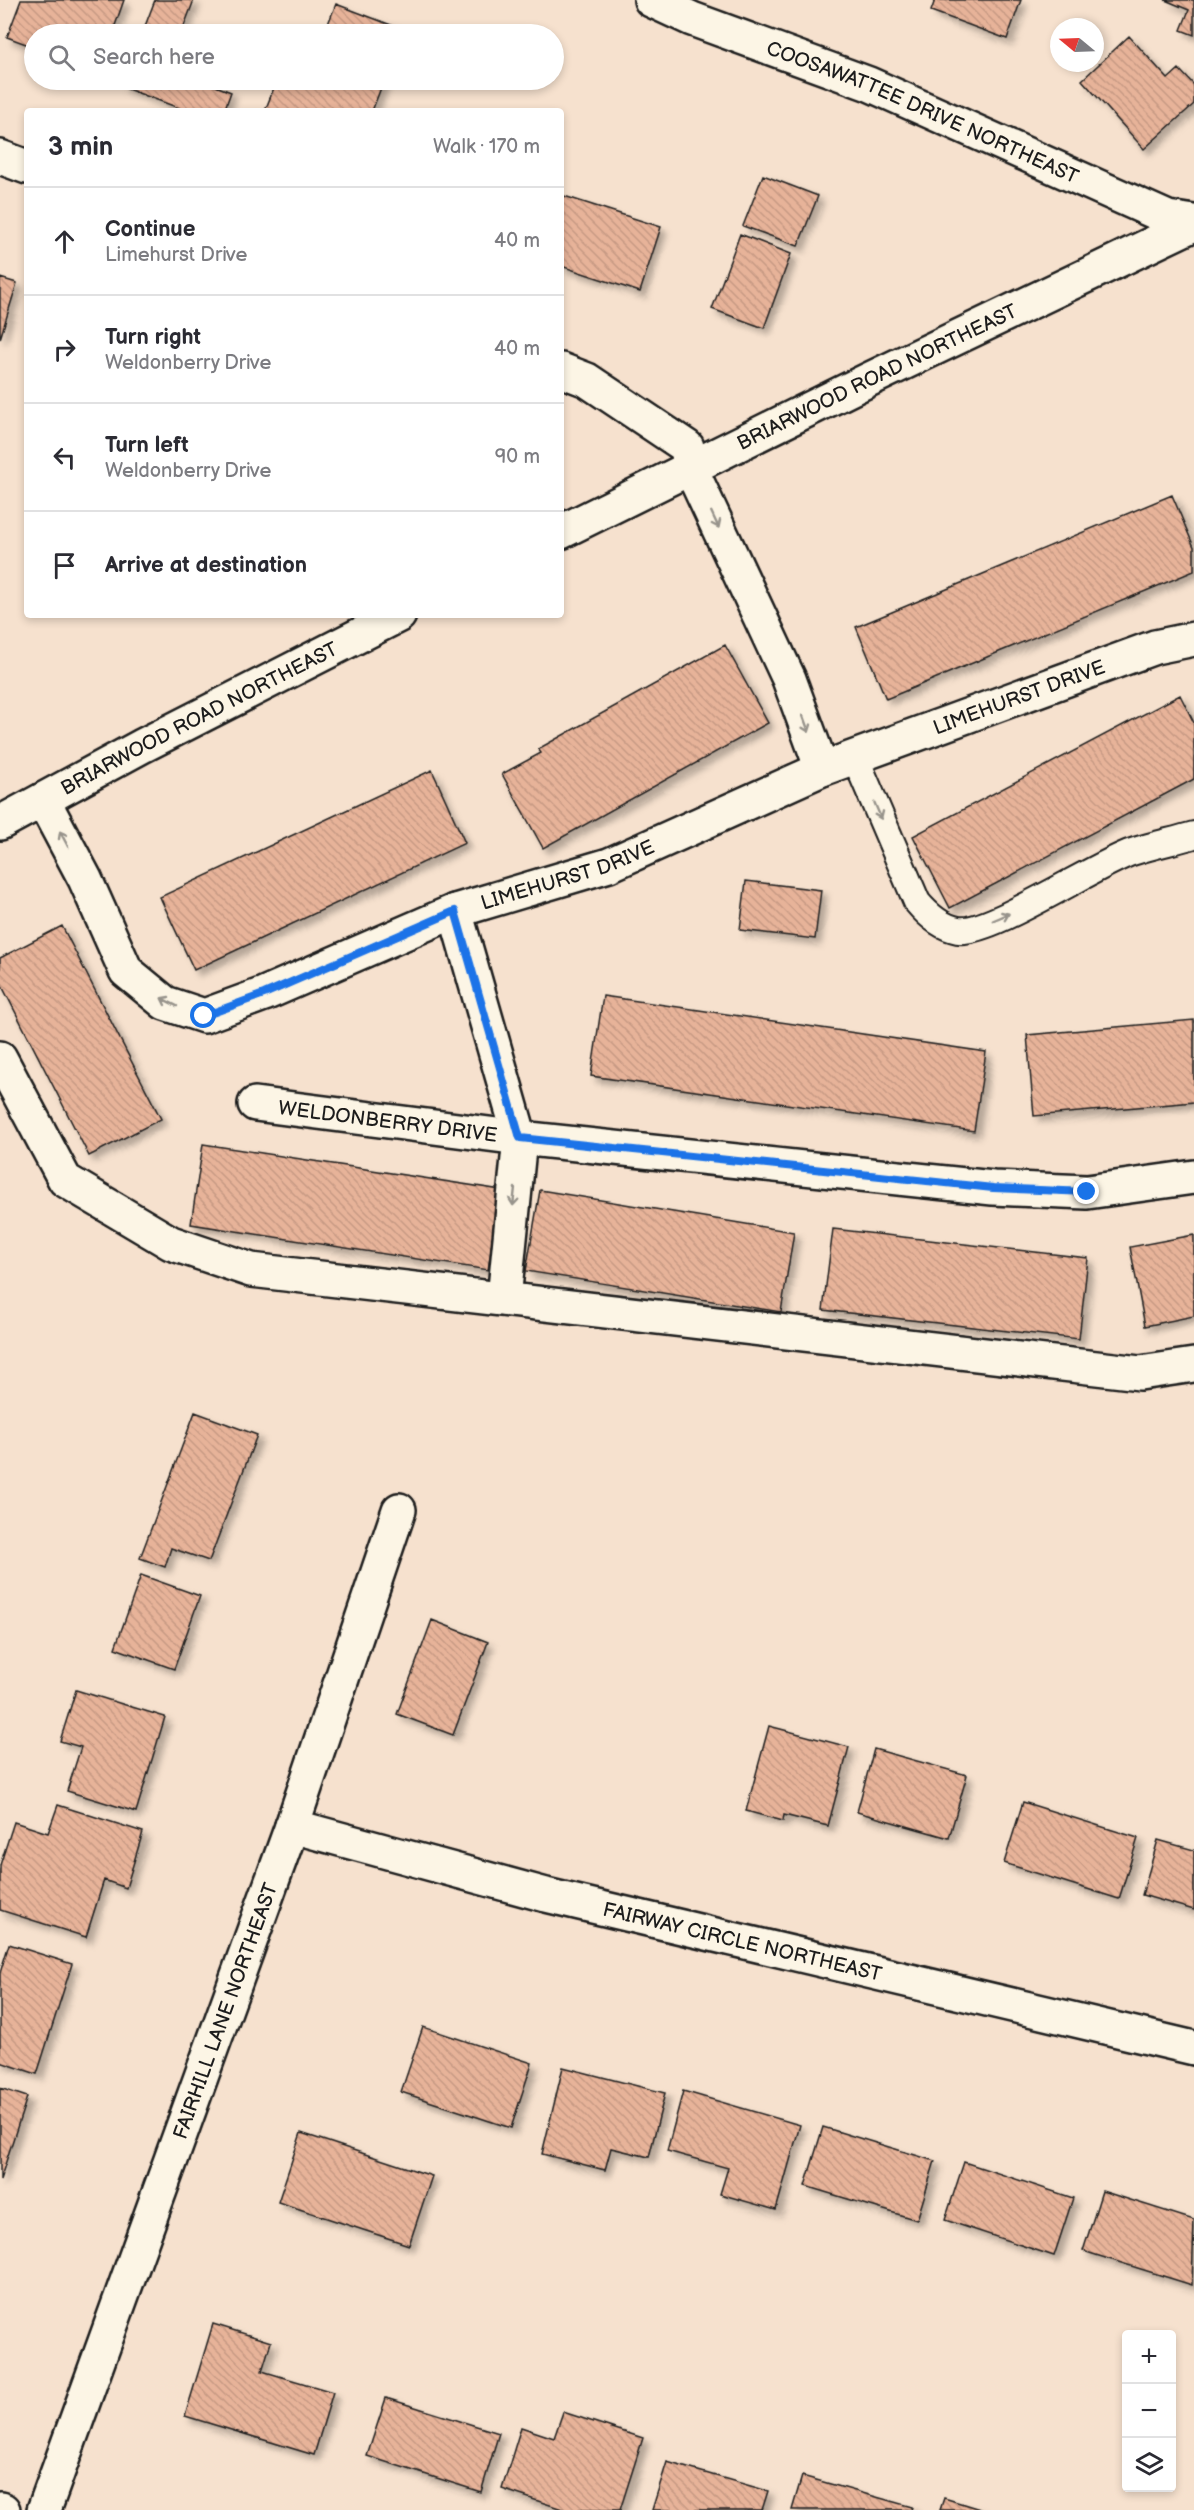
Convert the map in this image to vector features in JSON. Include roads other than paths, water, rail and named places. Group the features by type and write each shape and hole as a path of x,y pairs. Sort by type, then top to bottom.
{"street":[{"name":"COOSAWATTEE DRIVE NORTHEAST","path":"651,0 692,19 869,84 1168,218 1194,223"},
{"path":"0,157 24,166"},
{"name":"BRIARWOOD ROAD NORTHEAST","path":"564,530 690,466 1194,223"},
{"path":"564,371 587,380 687,447 690,466 789,679 822,769"},
{"name":"BRIARWOOD ROAD NORTHEAST","path":"0,823 142,746 393,618"},
{"name":"LIMEHURST DRIVE","path":"43,800 85,879 126,971 165,1003 204,1016 264,994 455,911 609,865 822,769 1155,647 1194,639"},
{"name":"WELDONBERRY DRIVE","path":"455,911 520,1138"},
{"path":"0,1058 65,1180 171,1243 251,1270 1140,1374 1194,1365"},
{"name":"WELDONBERRY DRIVE","path":"255,1104 520,1138 993,1188 1087,1192 1194,1177"},
{"path":"504,1299 520,1138"},
{"name":"FAIRHILL LANE NORTHEAST","path":"44,2510 292,1826 399,1510"},
{"name":"FAIRWAY CIRCLE NORTHEAST","path":"292,1826 546,1895 1194,2048"}],"lane":[{"path":"855,757 917,902 933,917 959,930 974,928 1008,913 1131,852 1194,835"}]}
